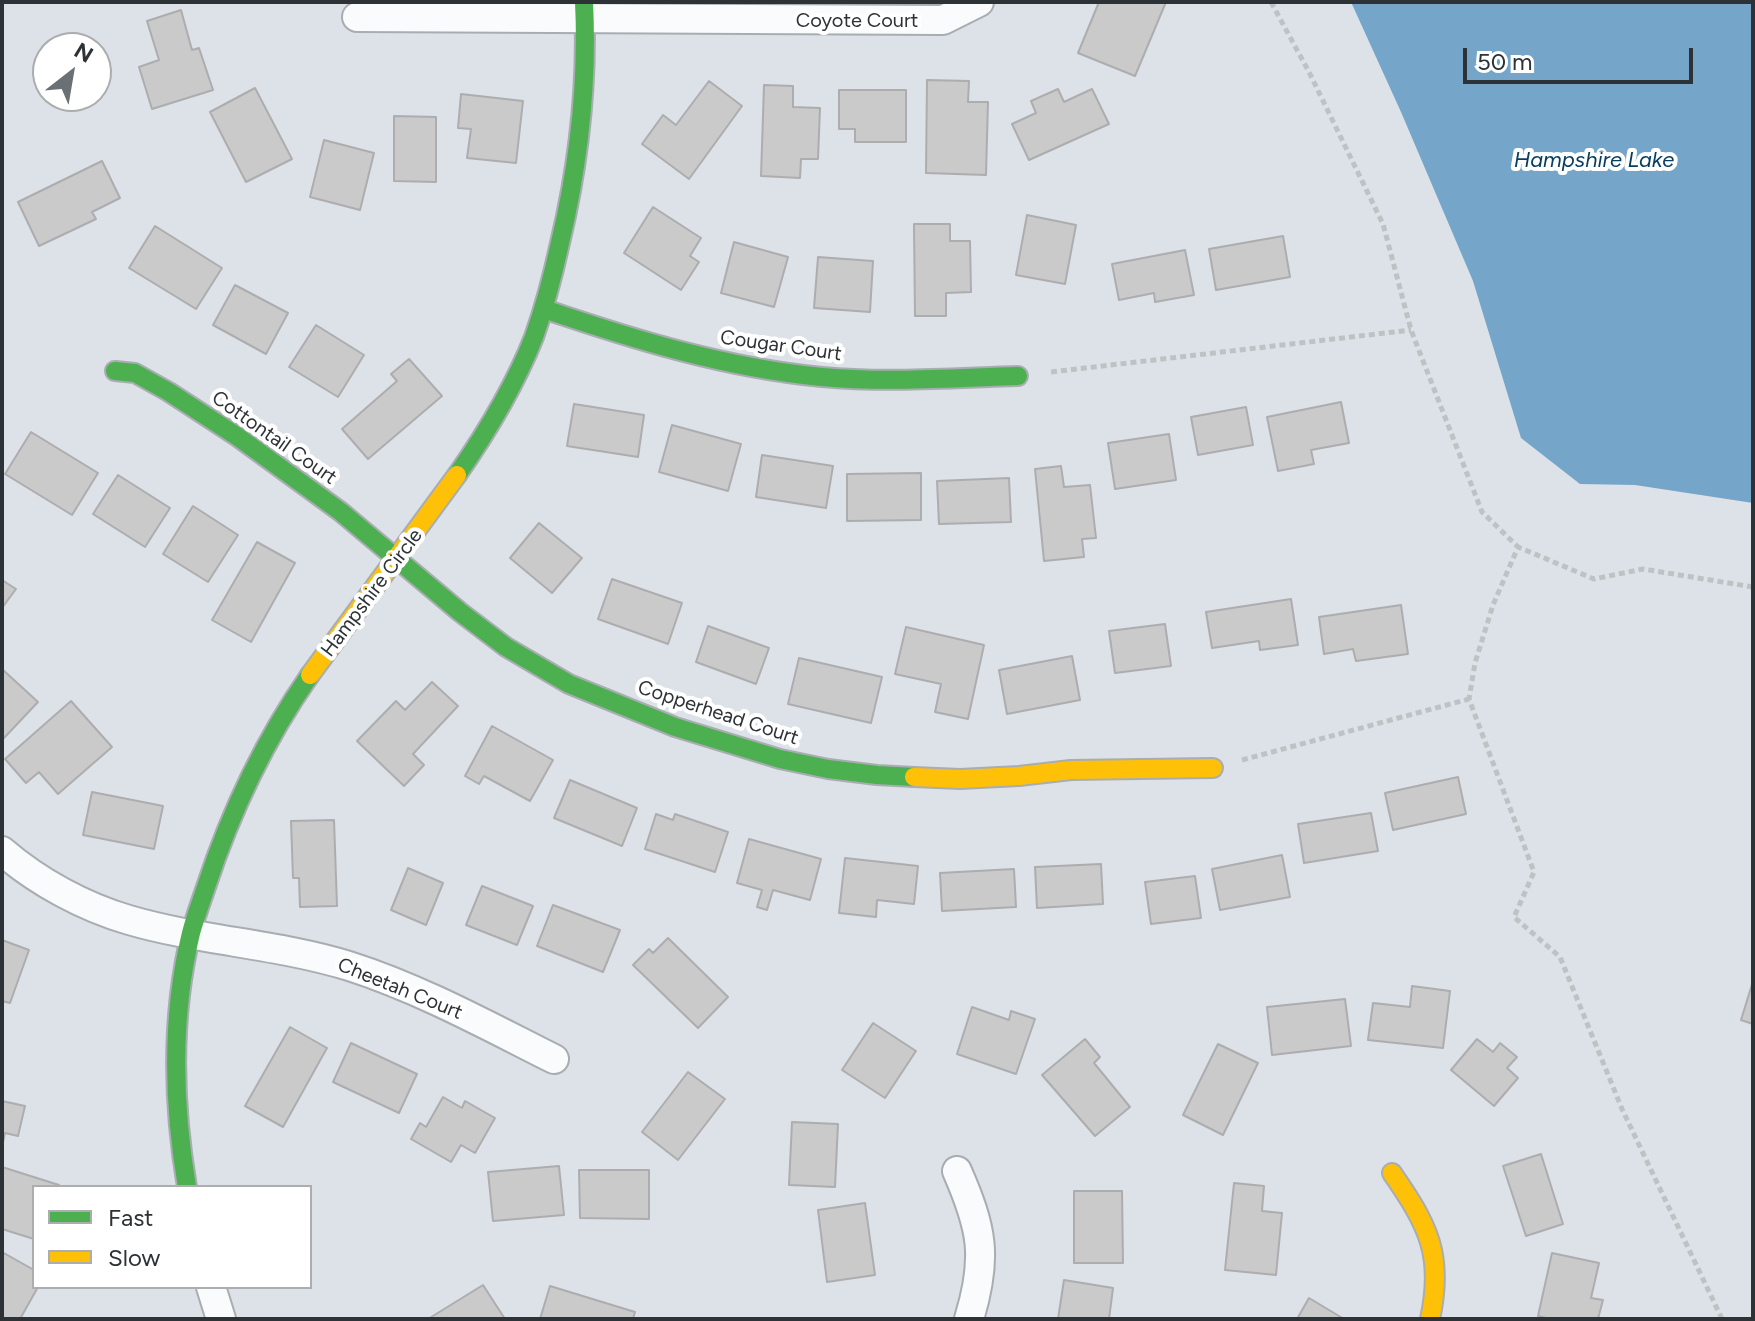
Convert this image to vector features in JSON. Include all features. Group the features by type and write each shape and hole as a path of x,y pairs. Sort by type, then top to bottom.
{"street":[{"name":"Coyote Court","path":"357,17 585,10 891,12 943,20 979,2"},
{"name":"Hampshire Circle","path":"187,1185 176,1062 180,1004 191,934 219,844 277,726 314,670 455,480 524,359 544,309 575,170 585,82 585,10"},
{"name":"Cougar Court","path":"544,309 684,352 787,373 859,379 1018,376"},
{"name":"Cottontail Court","path":"115,371 135,373 238,437 341,512 397,559"},
{"name":"Copperhead Court","path":"397,559 506,647 569,684 675,727 780,759 828,769 925,778 1019,776 1071,770 1213,768"},
{"name":"Cheetah Court","path":"2,851 30,872 80,901 130,920 350,966 422,994 554,1059"},
{"path":"957,1171 973,1208 981,1255 979,1279 969,1319"},
{"path":"1392,1173 1414,1204 1434,1250 1437,1272 1430,1319"},
{"path":"212,1289 221,1319"}],"path":[{"path":"1271,2 1383,224 1411,330 1482,512 1518,547 1594,579 1643,569 1753,587"},
{"path":"1018,376 1411,330"},
{"path":"1518,547 1493,605 1475,663 1469,699 1534,872 1514,917 1560,957 1622,1109 1722,1319"},
{"path":"1213,768 1469,699"}],"water":[{"name":"Hampshire Lake","path":"1351,2 1753,2 1753,503 1635,485 1580,484 1521,438 1473,281"}],"building":[{"path":"1099,2 1166,2 1135,76 1078,53"},
{"path":"181,10 192,50 199,48 213,90 152,109 139,67 159,60 147,21"},
{"path":"927,80 969,81 968,102 988,102 986,175 926,173"},
{"path":"709,81 742,106 689,179 642,144 663,115 676,125"},
{"path":"764,85 793,86 793,107 820,108 818,159 801,159 800,178 761,176"},
{"path":"255,88 292,159 246,182 210,112"},
{"path":"1058,89 1064,102 1092,89 1109,124 1029,160 1012,124 1036,113 1031,101"},
{"path":"839,90 906,90 906,142 855,142 855,129 839,129"},
{"path":"461,94 523,101 516,163 467,158 471,129 458,128"},
{"path":"394,116 436,117 436,182 394,181"},
{"path":"324,140 374,153 360,210 310,197"},
{"path":"102,161 120,198 92,212 96,219 39,246 18,202"},
{"path":"653,207 701,238 690,256 699,262 681,290 624,253"},
{"path":"1027,215 1076,225 1065,284 1016,275"},
{"path":"914,224 950,224 950,241 970,241 971,292 946,293 946,316 915,316"},
{"path":"155,226 222,268 196,309 129,268"},
{"path":"1283,236 1290,277 1216,290 1209,249"},
{"path":"734,242 788,257 774,307 721,293"},
{"path":"1185,250 1194,295 1155,302 1154,293 1119,300 1112,264"},
{"path":"818,257 873,261 870,312 814,308"},
{"path":"235,285 288,313 266,354 213,325"},
{"path":"316,325 364,355 338,397 289,367"},
{"path":"409,359 442,396 368,459 342,429 397,381 391,374"},
{"path":"1341,402 1349,443 1311,450 1314,464 1278,471 1267,417"},
{"path":"574,404 644,415 638,457 567,446"},
{"path":"1246,407 1253,445 1198,455 1191,417"},
{"path":"672,425 741,444 728,491 659,472"},
{"path":"31,432 98,473 72,515 5,474"},
{"path":"1169,434 1176,480 1115,489 1108,443"},
{"path":"762,455 833,466 826,508 756,497"},
{"path":"1061,466 1064,487 1090,485 1096,538 1082,539 1084,557 1044,561 1035,469"},
{"path":"921,473 921,520 847,521 847,474"},
{"path":"118,475 170,508 145,547 93,514"},
{"path":"1009,478 1011,522 939,524 937,481"},
{"path":"193,506 238,535 208,582 163,554"},
{"path":"539,523 582,558 552,593 510,558"},
{"path":"257,542 295,563 251,642 212,620"},
{"path":"612,579 682,603 668,644 598,619"},
{"path":"2,580 16,589 2,608"},
{"path":"1291,599 1298,645 1260,650 1259,641 1212,648 1206,612"},
{"path":"1401,605 1408,654 1356,661 1353,649 1324,654 1319,617"},
{"path":"1165,624 1171,666 1115,673 1109,631"},
{"path":"708,626 769,648 756,684 696,662"},
{"path":"906,627 984,645 968,719 935,712 941,684 895,674"},
{"path":"1072,656 1080,700 1007,714 999,670"},
{"path":"799,658 882,677 871,723 788,704"},
{"path":"2,669 38,702 4,738 2,736"},
{"path":"432,682 458,706 413,754 424,765 404,786 357,741 396,701 405,710"},
{"path":"71,701 112,747 58,794 39,772 26,783 5,759"},
{"path":"492,726 553,760 530,801 484,776 479,784 465,776"},
{"path":"1458,777 1466,814 1393,830 1385,793"},
{"path":"570,780 637,808 622,846 554,818"},
{"path":"92,792 163,806 154,849 83,835"},
{"path":"1371,813 1378,851 1304,863 1298,824"},
{"path":"656,814 673,820 675,814 728,832 715,872 645,849"},
{"path":"334,820 337,906 300,907 299,878 293,878 291,821"},
{"path":"749,839 821,859 810,900 773,890 767,910 757,907 762,890 737,883"},
{"path":"1282,855 1290,897 1220,910 1212,869"},
{"path":"845,858 918,866 914,904 877,900 876,917 839,913"},
{"path":"1101,864 1103,904 1037,908 1035,867"},
{"path":"408,868 443,883 426,925 391,910"},
{"path":"1014,869 1016,907 942,911 940,873"},
{"path":"1195,876 1201,918 1151,924 1145,882"},
{"path":"482,886 533,906 517,945 466,925"},
{"path":"553,905 620,930 603,972 537,946"},
{"path":"668,938 728,997 698,1028 633,965 649,949 653,953"},
{"path":"2,940 29,950 10,1003 2,1001"},
{"path":"1753,981 1753,1024 1741,1020"},
{"path":"1412,986 1450,991 1443,1048 1368,1040 1373,1003 1410,1007"},
{"path":"1345,999 1351,1046 1272,1055 1267,1007"},
{"path":"972,1007 1009,1020 1011,1011 1035,1019 1016,1074 957,1054"},
{"path":"873,1023 916,1051 885,1098 842,1070"},
{"path":"290,1027 327,1048 283,1127 245,1106"},
{"path":"1085,1039 1100,1057 1094,1063 1130,1107 1095,1136 1042,1075"},
{"path":"1477,1039 1493,1052 1500,1043 1517,1057 1507,1068 1518,1078 1494,1106 1451,1070"},
{"path":"351,1043 417,1074 399,1113 333,1082"},
{"path":"1218,1044 1258,1063 1223,1135 1183,1115"},
{"path":"688,1072 725,1099 678,1160 642,1132"},
{"path":"443,1097 462,1108 465,1101 495,1118 475,1153 461,1145 451,1162 411,1139 420,1123 426,1127"},
{"path":"2,1101 25,1106 18,1136 5,1133 2,1147"},
{"path":"792,1122 838,1124 835,1187 789,1185"},
{"path":"1541,1154 1563,1224 1526,1236 1503,1166"},
{"path":"559,1166 564,1215 493,1221 488,1172"},
{"path":"2,1167 59,1185 32,1185 32,1238 2,1229"},
{"path":"579,1170 649,1170 649,1219 580,1218"},
{"path":"1234,1183 1264,1186 1262,1211 1282,1213 1276,1275 1225,1270"},
{"path":"1074,1191 1122,1191 1123,1263 1074,1263"},
{"path":"865,1203 875,1275 827,1282 818,1210"},
{"path":"2,1252 32,1269 32,1289 37,1289 20,1319 2,1319"},
{"path":"1552,1253 1599,1263 1591,1298 1603,1300 1598,1319 1538,1316"},
{"path":"1064,1280 1113,1288 1109,1319 1058,1319"},
{"path":"483,1285 505,1319 428,1319"},
{"path":"550,1286 635,1312 633,1319 540,1319"},
{"path":"1309,1298 1344,1319 1297,1319"}],"traffic: fast":[{"path":"457,475 490,425 518,373 534,337 548,290 567,213 577,153 585,63 584,2"},
{"path":"544,309 716,360 787,373 871,380 1018,376"},
{"path":"115,371 135,373 238,437 341,512 506,647 569,684 675,727 780,759 828,769 914,777"},
{"path":"187,1185 179,1124 176,1060 180,996 191,933 238,804 263,751 310,675"}],"traffic: slow":[{"path":"310,675 457,475"},
{"path":"914,777 960,779 1071,770 1213,768"},
{"path":"1392,1173 1424,1225 1430,1242 1435,1276 1430,1319"}]}
